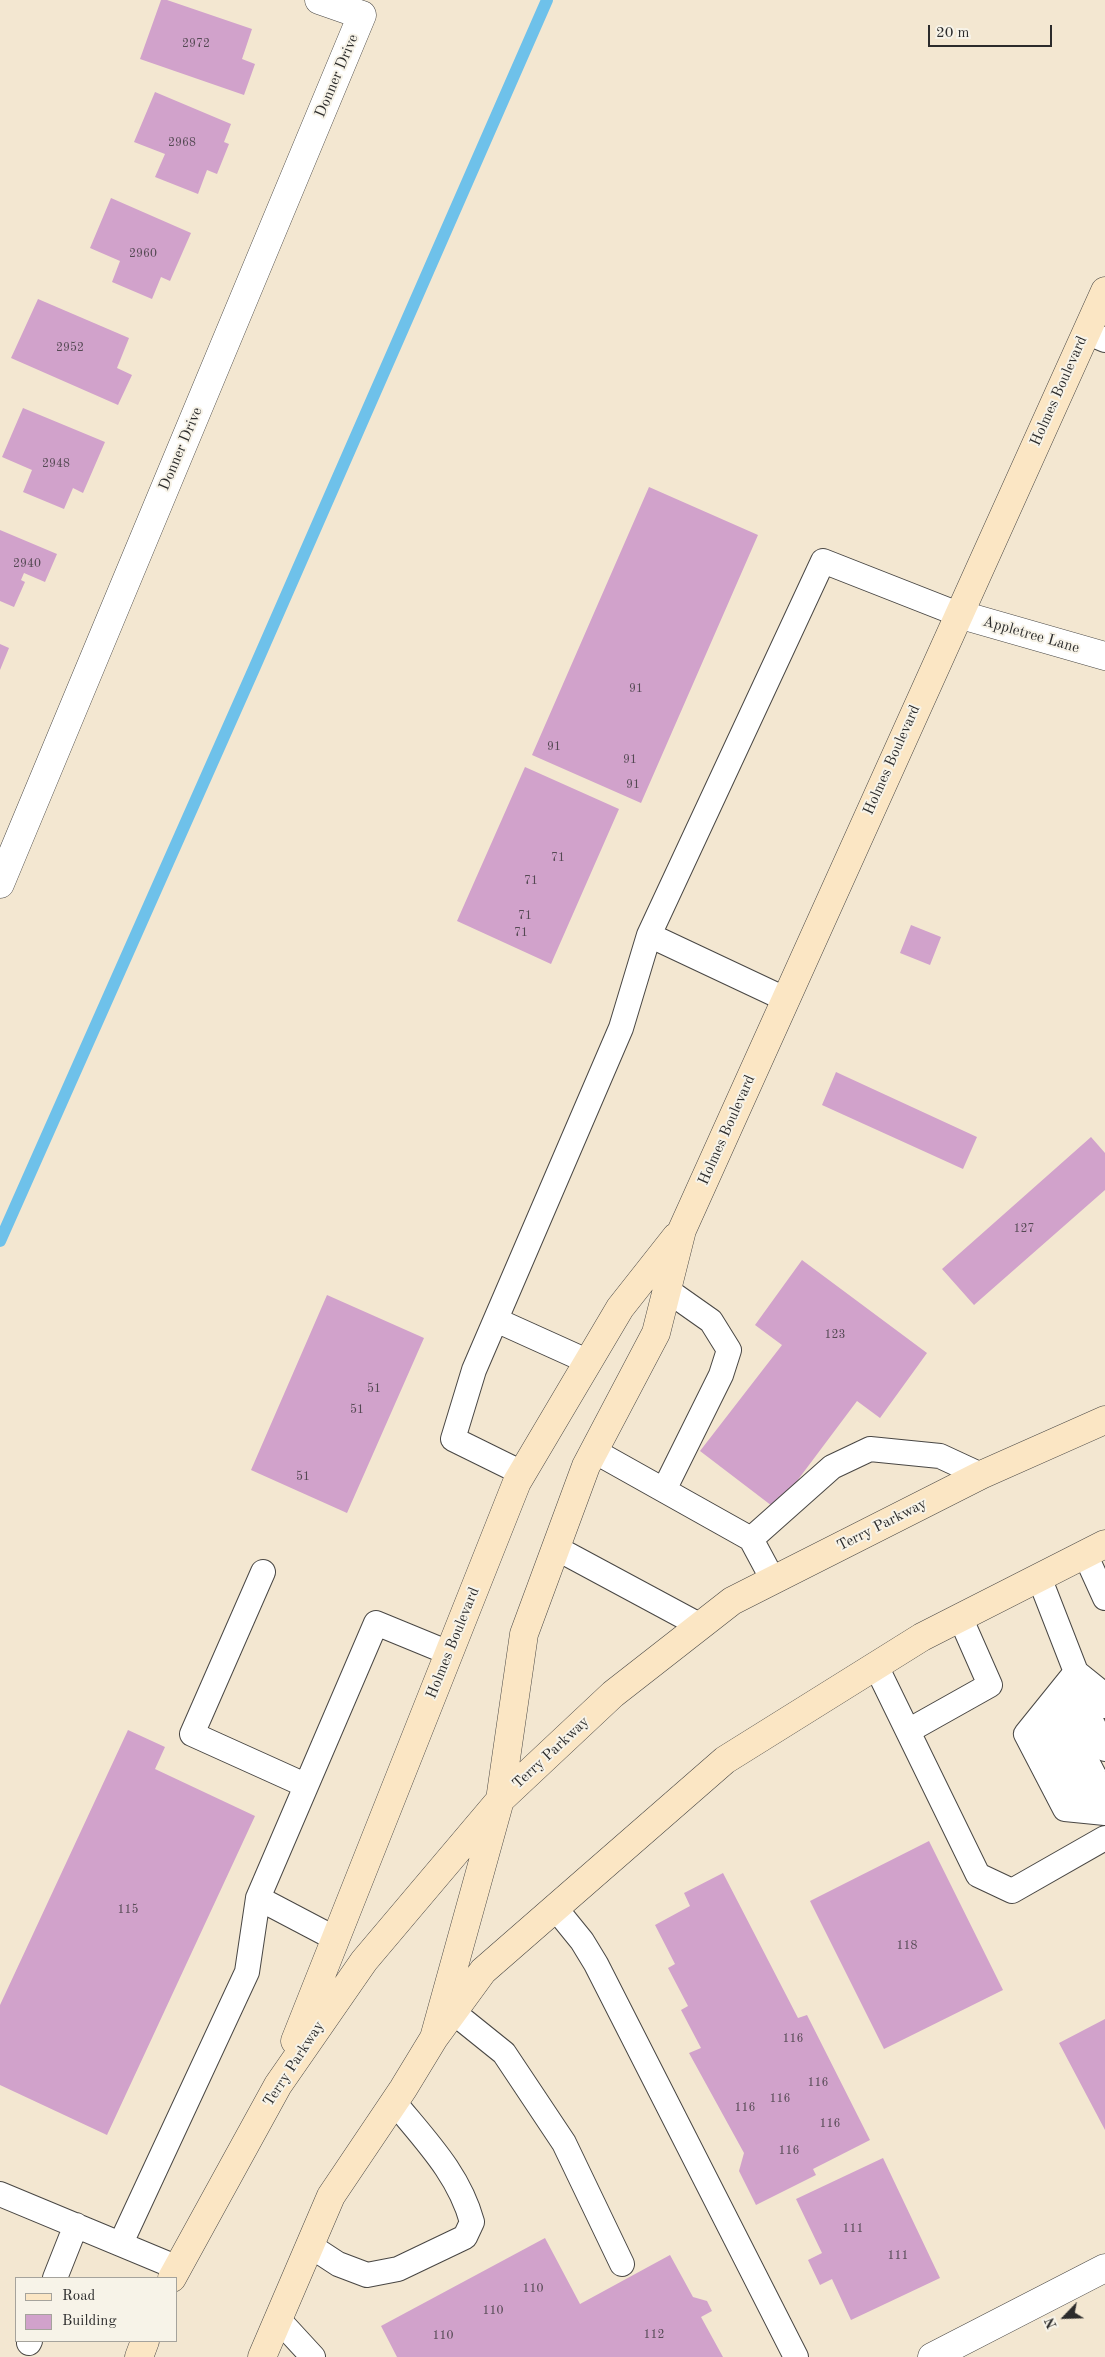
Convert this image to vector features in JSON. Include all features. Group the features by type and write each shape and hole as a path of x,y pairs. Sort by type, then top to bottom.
{"street":[{"name":"Donner Drive","path":"0,884 362,15 319,0"},
{"name":"Holmes Boulevard","path":"434,2038 500,1800 524,1634 586,1466 656,1334 682,1230 958,614 1096,336 1105,291"},
{"name":"Appletree Lane","path":"958,614 1105,656"},
{"name":"Holmes Boulevard","path":"278,2085 522,1473 620,1308 682,1230"},
{"name":"Terry Parkway","path":"175,2273 278,2085 364,1961 500,1800 613,1694 732,1601 981,1475 1105,1420"},
{"path":"262,2357 331,2196 434,2038 483,1972 724,1760 922,1637 1095,1549"},
{"path":"932,2357 1105,2268"},
{"path":"138,2357 145,2342"}],"lane":[{"path":"522,1473 453,1439 474,1370 621,1028 649,935 823,561 958,614"},
{"path":"649,935 785,999"},
{"path":"664,1490 721,1375 729,1350 711,1321 667,1290"},
{"path":"496,1320 589,1362"},
{"path":"751,1539 832,1467 870,1449 940,1456 981,1475"},
{"path":"594,1451 751,1539 773,1580"},
{"path":"556,1548 701,1626"},
{"path":"1095,1549 1105,1598"},
{"path":"263,1572 192,1734 305,1785"},
{"path":"1039,1577 1076,1672 1083,1704 1105,1749"},
{"path":"908,1731 990,1685 960,1617"},
{"path":"122,2244 247,1972 258,1898 376,1623 449,1653"},
{"path":"876,1666 978,1875 1012,1891 1105,1838"},
{"path":"1076,1672 1097,1690 1105,1706"},
{"path":"1076,1672 1064,1717 1095,1777 1105,1785"},
{"path":"1076,1672 1046,1724 1081,1791 1105,1801"},
{"path":"1076,1672 1026,1734 1066,1809 1105,1813"},
{"path":"258,1898 336,1939"},
{"path":"556,1909 582,1941 596,1964 796,2357"},
{"path":"453,2012 504,2053 564,2143 622,2264"},
{"path":"309,2245 338,2264 367,2275 398,2269 465,2237 472,2222 467,2203 448,2167 394,2102"},
{"path":"0,2194 122,2244 175,2273"},
{"path":"55,2277 76,2225"},
{"path":"278,2319 314,2357"}],"building":[{"path":"161,0 167,0 252,29 242,59 255,64 244,95 140,59"},
{"path":"155,92 231,124 224,142 229,144 217,174 207,170 198,194 155,177 165,154 134,142"},
{"path":"111,198 191,233 170,281 161,277 152,299 112,282 120,261 90,248"},
{"path":"38,299 129,338 117,368 132,375 118,405 11,358"},
{"path":"23,408 105,442 83,493 73,488 64,509 23,492 32,470 2,457"},
{"path":"649,487 758,535 641,803 532,755"},
{"path":"0,530 57,554 45,582 24,573 21,580 25,582 14,607 0,601"},
{"path":"0,644 9,648 0,670"},
{"path":"525,767 619,809 551,964 457,921"},
{"path":"911,925 941,937 930,965 900,953"},
{"path":"836,1072 977,1137 963,1169 822,1105"},
{"path":"1091,1137 1105,1153 1105,1190 974,1305 942,1269"},
{"path":"802,1260 927,1353 880,1418 857,1401 776,1509 700,1451 782,1345 755,1325"},
{"path":"327,1295 424,1338 347,1513 251,1470"},
{"path":"128,1730 165,1747 155,1769 255,1816 107,2135 0,2085 0,2005"},
{"path":"929,1841 1003,1990 884,2049 810,1901"},
{"path":"723,1873 798,2018 807,2015 870,2140 813,2169 816,2175 756,2205 739,2171 744,2153 689,2053 701,2048 681,2010 688,2006 668,1968 675,1964 655,1925 690,1906 684,1893"},
{"path":"1105,2019 1105,2130 1059,2043"},
{"path":"883,2158 940,2278 851,2320 832,2279 820,2285 808,2260 822,2253 796,2199"},
{"path":"545,2238 580,2304 670,2255 693,2297 707,2301 712,2311 701,2317 723,2357 397,2357 381,2326"}],"waterway":[{"path":"0,1241 253,671 547,0"}]}
